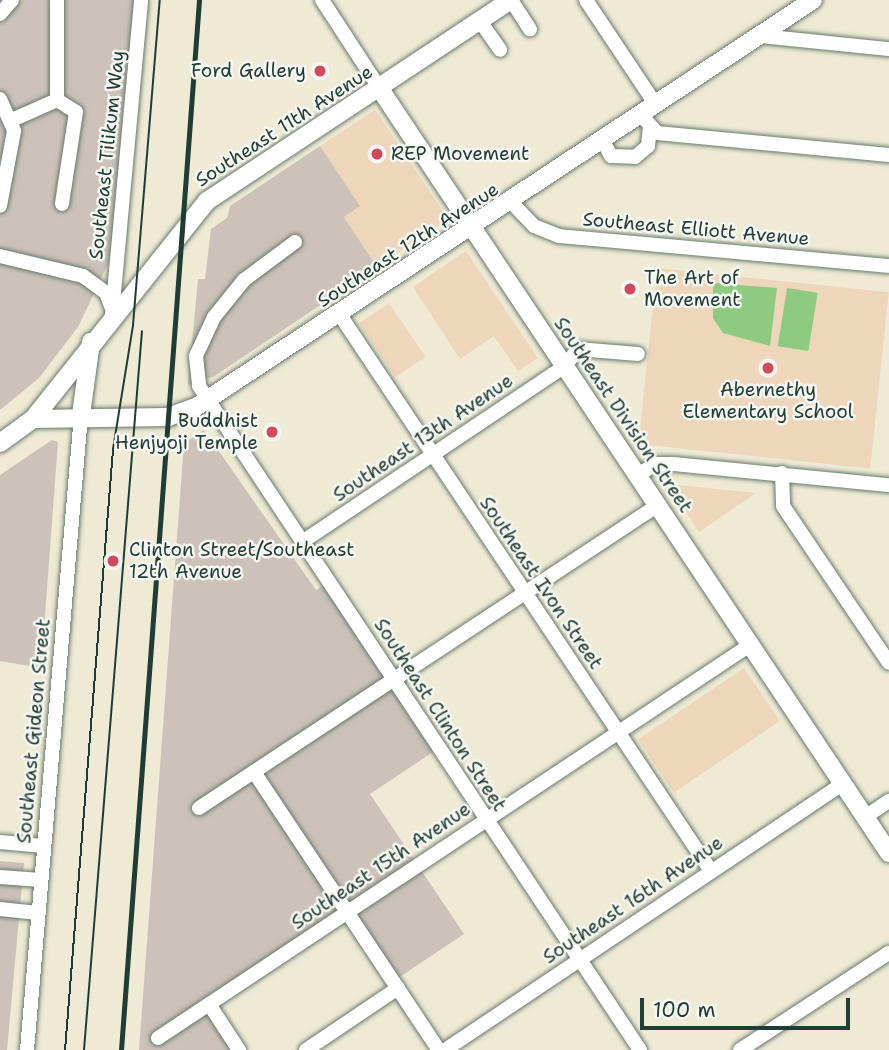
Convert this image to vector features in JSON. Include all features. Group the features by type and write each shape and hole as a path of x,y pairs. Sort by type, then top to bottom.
{"main road":[{"name":"Southeast 11th Avenue","path":"33,419 91,340 207,201 511,0"},
{"name":"Southeast 12th Avenue","path":"33,419 81,415 167,416 208,400 603,141 649,116 760,36 790,6 813,0"},
{"name":"Southeast Division Street","path":"380,89 889,853"},
{"path":"81,415 91,340"},
{"path":"0,443 33,419"}],"street":[{"path":"0,14 12,0"},
{"path":"57,0 57,100"},
{"name":"Southeast Tilikum Way","path":"112,314 141,0"},
{"name":"Southeast Division Street","path":"322,0 380,89"},
{"path":"511,0 530,29"},
{"path":"586,0 649,116 648,146 635,157 611,156 603,141"},
{"path":"480,21 500,50"},
{"path":"760,36 889,49"},
{"path":"0,99 12,120 0,206"},
{"path":"12,120 57,100"},
{"path":"57,100 76,112 62,204"},
{"path":"649,116 889,155"},
{"name":"Southeast Elliott Avenue","path":"511,202 534,226 559,236 889,266"},
{"name":"Southeast Clinton Street","path":"295,242 244,280 214,317 196,356 198,386 640,1050"},
{"path":"0,256 89,279 106,293 112,314"},
{"name":"Southeast Ivon Street","path":"340,315 711,871"},
{"name":"Southeast 13th Avenue","path":"302,542 565,366 578,349 638,354"},
{"name":"Southeast Gideon Street","path":"27,1050 81,415"},
{"path":"637,475 662,464 889,485"},
{"path":"782,473 783,506 889,663"},
{"path":"199,808 658,505"},
{"name":"Southeast 15th Avenue","path":"158,1038 750,645"},
{"path":"254,772 439,1050"},
{"name":"Southeast 16th Avenue","path":"445,1050 843,784"},
{"path":"865,817 889,801"},
{"path":"0,842 43,846"},
{"path":"0,877 41,880"},
{"path":"0,909 38,913"},
{"path":"740,1050 889,953"},
{"path":"306,1050 398,988"},
{"path":"209,1004 239,1050"}],"shaded area":[{"path":"0,0 145,0 109,262 78,327 39,378 0,410"},
{"path":"375,110 448,219 377,267 344,217 360,206 320,146"},
{"path":"320,146 360,206 344,217 377,267 213,377 188,385 198,279 205,279 211,229 227,218 230,206"},
{"path":"466,251 538,358 518,371 494,336 460,359 413,287"},
{"name":"Abernethy Elementary School","path":"657,268 889,292 870,468 638,444"},
{"path":"389,303 425,357 396,377 359,323"},
{"path":"204,430 316,590 327,584 436,750 370,794 464,934 389,984 346,919 216,1006 245,1050 139,1050 184,443"},
{"path":"52,440 58,442 41,668 0,661 0,475"},
{"path":"668,484 756,493 699,532"},
{"path":"744,668 780,721 674,793 638,740"},
{"path":"0,861 24,863 7,1050 0,1050"}],"green space":[{"path":"713,283 777,288 770,346 723,333 713,318"},
{"path":"787,288 818,293 808,351 778,346"}],"tram line":[{"path":"65,1050 113,449 133,325 160,0"},
{"path":"84,1050 142,331"}],"railway":[{"path":"121,1050 199,0"}],"place":[{"name":"Ford Gallery","path":"320,71"},
{"name":"REP Movement","path":"377,154"},
{"name":"The Art of Movement","path":"630,289"},
{"name":"Abernethy Elementary School","path":"768,368"},
{"name":"Buddhist Henjyoji Temple","path":"272,432"},
{"name":"Clinton Street/Southeast 12th Avenue","path":"113,561"}]}
